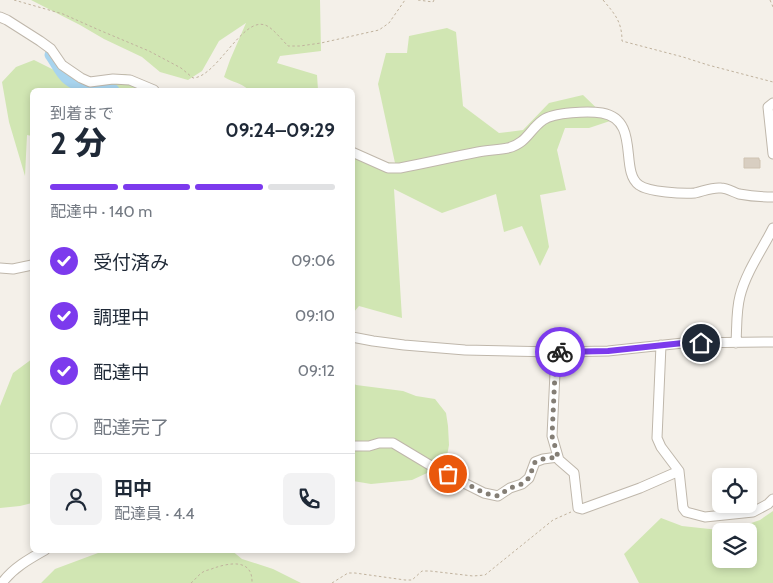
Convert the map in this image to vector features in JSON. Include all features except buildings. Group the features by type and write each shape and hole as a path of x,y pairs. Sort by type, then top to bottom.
{"street":[{"path":"0,17 51,49 62,65 81,78 90,82 130,80 149,88"},
{"path":"773,103 768,107 773,154"},
{"path":"355,153 388,168 400,168 476,152 508,148 521,142 543,120 550,116 576,112 603,113 612,116 621,124 627,142 632,174 635,181 641,186 673,193 695,193 713,188 722,188 737,193 773,197"},
{"path":"736,343 737,312 740,295 773,228"},
{"path":"0,268 30,265"},
{"path":"355,338 404,345 466,350 556,352 608,351 683,343 773,342"},
{"path":"661,346 657,438 661,447 679,471 683,508 686,512 693,515 705,517 753,512 773,499"},
{"path":"556,352 552,436 558,457 574,473 578,508 640,488 679,471"},
{"path":"355,446 393,443 438,470 484,493 498,496 510,488 522,484 529,478 535,462 558,457"},
{"path":"2,583 11,572 40,553"}],"path":[{"path":"14,0 63,14 149,51 181,68 193,78 198,78 252,26 263,24 268,26 288,46 321,43 379,30 389,23 405,0"},
{"path":"418,0 434,2 434,0"},
{"path":"604,0 617,16 621,25 622,41 773,82"},
{"path":"770,0 773,7"},
{"path":"332,583 348,573 404,580 412,580 422,571 473,576 485,575 553,520 578,508"},
{"path":"191,583 202,572 226,564 237,564 248,569 252,575 252,583"}],"green space":[{"path":"31,0 320,0 321,51 280,56 277,63 317,75 318,88 247,88 224,77 246,23 219,41 202,71 188,80 160,72 142,57"},
{"path":"447,28 456,32 463,106 499,133 523,130 549,103 583,95 610,121 589,128 565,128 557,150 566,190 540,195 549,247 540,266 522,226 504,232 496,194 442,213 394,189 402,318 359,306 355,311 355,159 395,163 378,84 386,53 407,53 409,36"},
{"path":"34,60 52,69 94,84 125,74 157,88 30,88 30,136 27,135 25,176 9,122 2,82 16,67"},
{"path":"30,360 30,504 0,508 0,406 13,373"},
{"path":"355,384 403,391 416,396 435,399 446,413 448,426 449,445 447,456 440,467 412,480 371,484 355,481"},
{"path":"773,511 773,583 639,583 624,554 661,518 682,526 712,529 712,568 757,568 757,523 751,523 760,520"},
{"path":"98,553 235,553 242,559 273,569 301,583 41,583 55,569"}],"waterway":[{"path":"50,55 67,79 72,83 89,88"}],"way so far":[{"path":"448,474 484,493 498,496 510,488 522,484 529,478 535,462 558,457 552,436 556,352 560,352"}],"route":[{"path":"560,352 608,351 683,343 701,343"}]}
